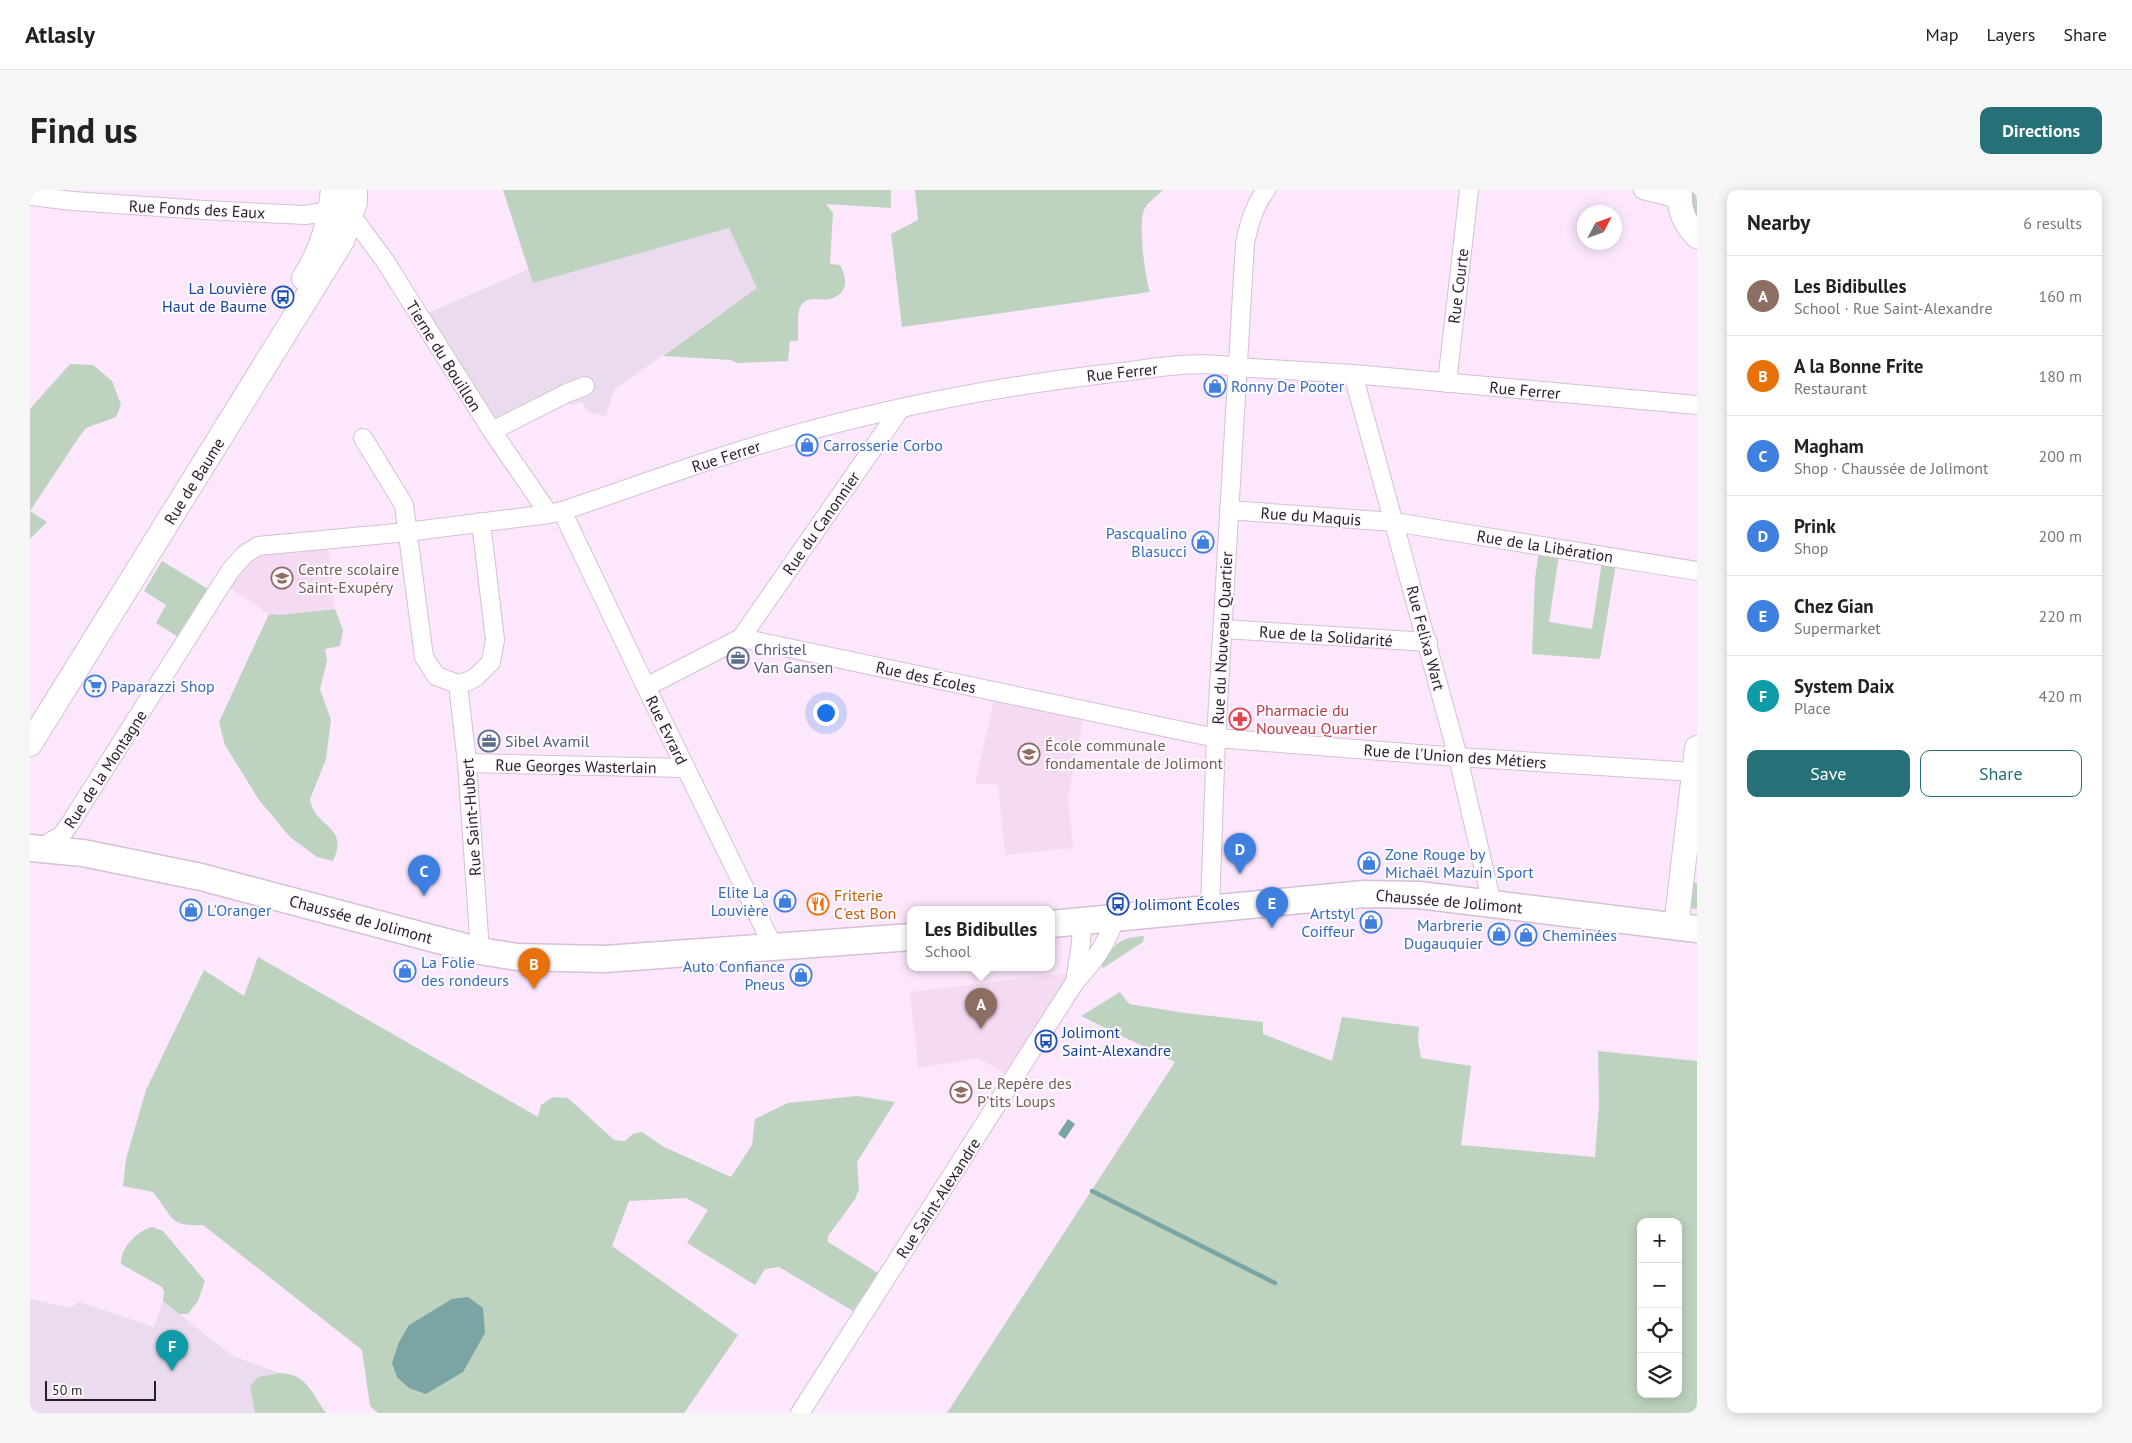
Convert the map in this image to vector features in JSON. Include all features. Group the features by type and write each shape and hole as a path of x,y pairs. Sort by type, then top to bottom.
{"main road":[{"path":"1680,194 1684,219 1697,236"},
{"name":"Rue de Baume","path":"30,718 310,269 342,208"},
{"name":"Rue de Baume","path":"30,744 342,241 342,208"},
{"path":"1687,928 1694,772 1697,748"},
{"name":"Chaussée de Jolimont","path":"37,840 83,853 202,877 480,951 516,957 583,960 774,948 907,936"},
{"name":"Chaussée de Jolimont","path":"1055,924 1364,894 1419,895 1687,928"}],"street":[{"name":"Rue du Nouveau Quartier","path":"1210,908 1216,738 1224,629 1236,367 1245,243 1250,221 1259,200 1266,190"},
{"name":"Rue Courte","path":"1447,383 1470,190"},
{"path":"1643,190 1680,194"},
{"name":"Rue Fonds des Eaux","path":"30,196 157,207 305,215 342,208"},
{"name":"Tierne du Bouillon","path":"342,208 385,261 492,431 556,513"},
{"name":"Rue Ferrer","path":"481,522 556,513 751,447 821,427 901,408 1072,378 1180,366 1221,364 1236,367 1354,374 1697,405"},
{"name":"Rue Felixa Wart","path":"1354,374 1458,757 1492,904"},
{"path":"492,431 567,393 585,386"},
{"name":"Rue du Canonnier","path":"741,638 901,408"},
{"path":"363,438 404,505 424,657 436,676 458,684 469,681 485,670 491,662 495,640 481,522"},
{"name":"Rue du Maquis","path":"1229,510 1394,522"},
{"name":"Rue Evrard","path":"556,513 646,687 774,948"},
{"name":"Rue de la Montagne","path":"37,840 61,836 69,825 222,583 244,555 258,546 408,532 481,522"},
{"name":"Rue de la Libération","path":"1394,522 1697,570"},
{"name":"Rue de la Solidarité","path":"1224,629 1428,642"},
{"path":"646,687 741,638"},
{"name":"Rue des Écoles","path":"741,638 1216,738"},
{"name":"Rue Saint-Hubert","path":"458,684 468,763 480,951"},
{"name":"Rue de l'Union des Métiers","path":"1216,738 1458,757 1694,772"},
{"name":"Rue Georges Wasterlain","path":"468,763 685,768"},
{"name":"Rue Saint-Alexandre","path":"800,1413 1075,982 1095,960 1109,939 1115,918"},
{"name":"Rue Saint-Alexandre","path":"1075,982 1081,943 1082,921"}],"shaded area":[{"path":"503,190 891,190 891,208 826,204 833,213 830,264 840,265 843,270 845,285 843,290 836,297 830,299 812,299 803,303 798,315 798,341 790,341 788,361 737,363 731,360 663,356 757,288 729,228 533,283"},
{"path":"915,190 1163,190 1147,205 1142,217 1143,251 1150,292 902,327 891,234 918,220"},
{"path":"1691,190 1697,190 1697,221 1694,216"},
{"path":"729,227 757,288 614,390 606,416 588,412 582,402 571,405 567,393 492,431 419,317 529,269 534,283"},
{"path":"70,364 93,365 112,381 121,405 116,417 86,428 30,511 30,409"},
{"path":"30,511 47,522 30,539"},
{"name":"Centre scolaire Saint-Exupéry","path":"328,545 335,609 280,615 269,614 227,586 255,554"},
{"path":"1560,548 1549,622 1592,629 1603,555 1617,557 1600,659 1532,654 1535,579 1539,550"},
{"path":"162,561 216,594 186,642 156,623 166,605 144,591"},
{"path":"335,609 343,630 340,646 325,649 327,661 320,689 331,720 326,759 310,799 313,809 334,833 337,840 337,849 333,861 317,857 290,837 259,800 225,745 219,722 269,614 280,615"},
{"name":"École communale fondamentale de Jolimont","path":"994,701 1083,720 1068,797 1073,848 1005,855 998,785 975,783"},
{"path":"1691,882 1697,883 1697,909 1688,908"},
{"path":"1144,936 1143,942 1103,968 1101,966 1114,947 1122,941 1128,938"},
{"path":"258,957 538,1117 541,1105 553,1097 568,1098 614,1140 625,1141 633,1134 642,1132 664,1147 731,1177 752,1145 755,1119 788,1103 857,1096 895,1102 857,1162 859,1189 855,1199 828,1236 828,1242 878,1273 853,1311 779,1267 765,1269 755,1285 687,1243 708,1210 686,1198 629,1201 612,1246 738,1335 684,1413 378,1413 370,1406 362,1350 203,1225 178,1222 173,1219 153,1192 123,1186 126,1159 146,1090 204,970 244,996","holes":["431,1312 485,1333 474,1351 409,1325"]},
{"path":"1070,973 1014,1080 979,1058 919,1068 910,992"},
{"path":"1120,992 1129,1004 1263,1022 1263,1034 1332,1061 1342,1017 1419,1027 1418,1041 1421,1058 1471,1066 1461,1145 1595,1157 1599,1104 1598,1051 1697,1061 1697,1413 947,1413 1175,1062 1081,1016"},
{"path":"1068,1119 1075,1124 1065,1139 1058,1134"},
{"path":"152,1227 163,1231 205,1281 198,1301 188,1314 179,1314 163,1301 164,1292 162,1287 121,1264 124,1252 131,1241 141,1232"},
{"path":"468,1297 483,1308 485,1333 463,1372 426,1394 409,1388 397,1377 392,1363 399,1342 409,1325 452,1299"},
{"path":"30,1299 70,1308 79,1302 154,1327 163,1301 231,1355 279,1373 258,1377 250,1386 255,1413 30,1413"},
{"path":"279,1373 289,1374 303,1381 326,1413 255,1413 250,1386 258,1377"}],"waterway":[{"path":"1092,1191 1275,1283"}],"place":[{"name":"La Louvière Haut de Baume","path":"283,297"},
{"name":"Ronny De Pooter","path":"1215,386"},
{"name":"Carrosserie Corbo","path":"807,445"},
{"name":"Pascqualino Blasucci","path":"1203,542"},
{"name":"Centre scolaire Saint-Exupéry","path":"282,578"},
{"name":"Christel Van Gansen","path":"738,658"},
{"name":"Paparazzi Shop","path":"95,686"},
{"name":"Pharmacie du Nouveau Quartier","path":"1240,719"},
{"name":"Sibel Avamil","path":"489,741"},
{"name":"École communale fondamentale de Jolimont","path":"1029,754"},
{"name":"Zone Rouge by Michaël Mazuin Sport","path":"1369,863"},
{"name":"Prink","path":"1240,874"},
{"name":"Magham","path":"424,896"},
{"name":"Elite La Louvière","path":"785,901"},
{"name":"Friterie C'est Bon","path":"818,904"},
{"name":"Jolimont Écoles","path":"1118,904"},
{"name":"L'Oranger","path":"191,910"},
{"name":"Artstyl Coiffeur","path":"1371,922"},
{"name":"Chez Gian","path":"1272,928"},
{"name":"Marbrerie Dugauquier","path":"1499,934"},
{"name":"Cheminées","path":"1526,935"},
{"name":"La Folie des rondeurs","path":"405,971"},
{"name":"Auto Confiance Pneus","path":"801,975"},
{"name":"A la Bonne Frite","path":"534,989"},
{"name":"Les Bidibulles","path":"981,1029"},
{"name":"Jolimont Saint-Alexandre","path":"1046,1041"},
{"name":"Le Repère des P'tits Loups","path":"961,1092"},
{"name":"System Daix","path":"172,1371"}]}
